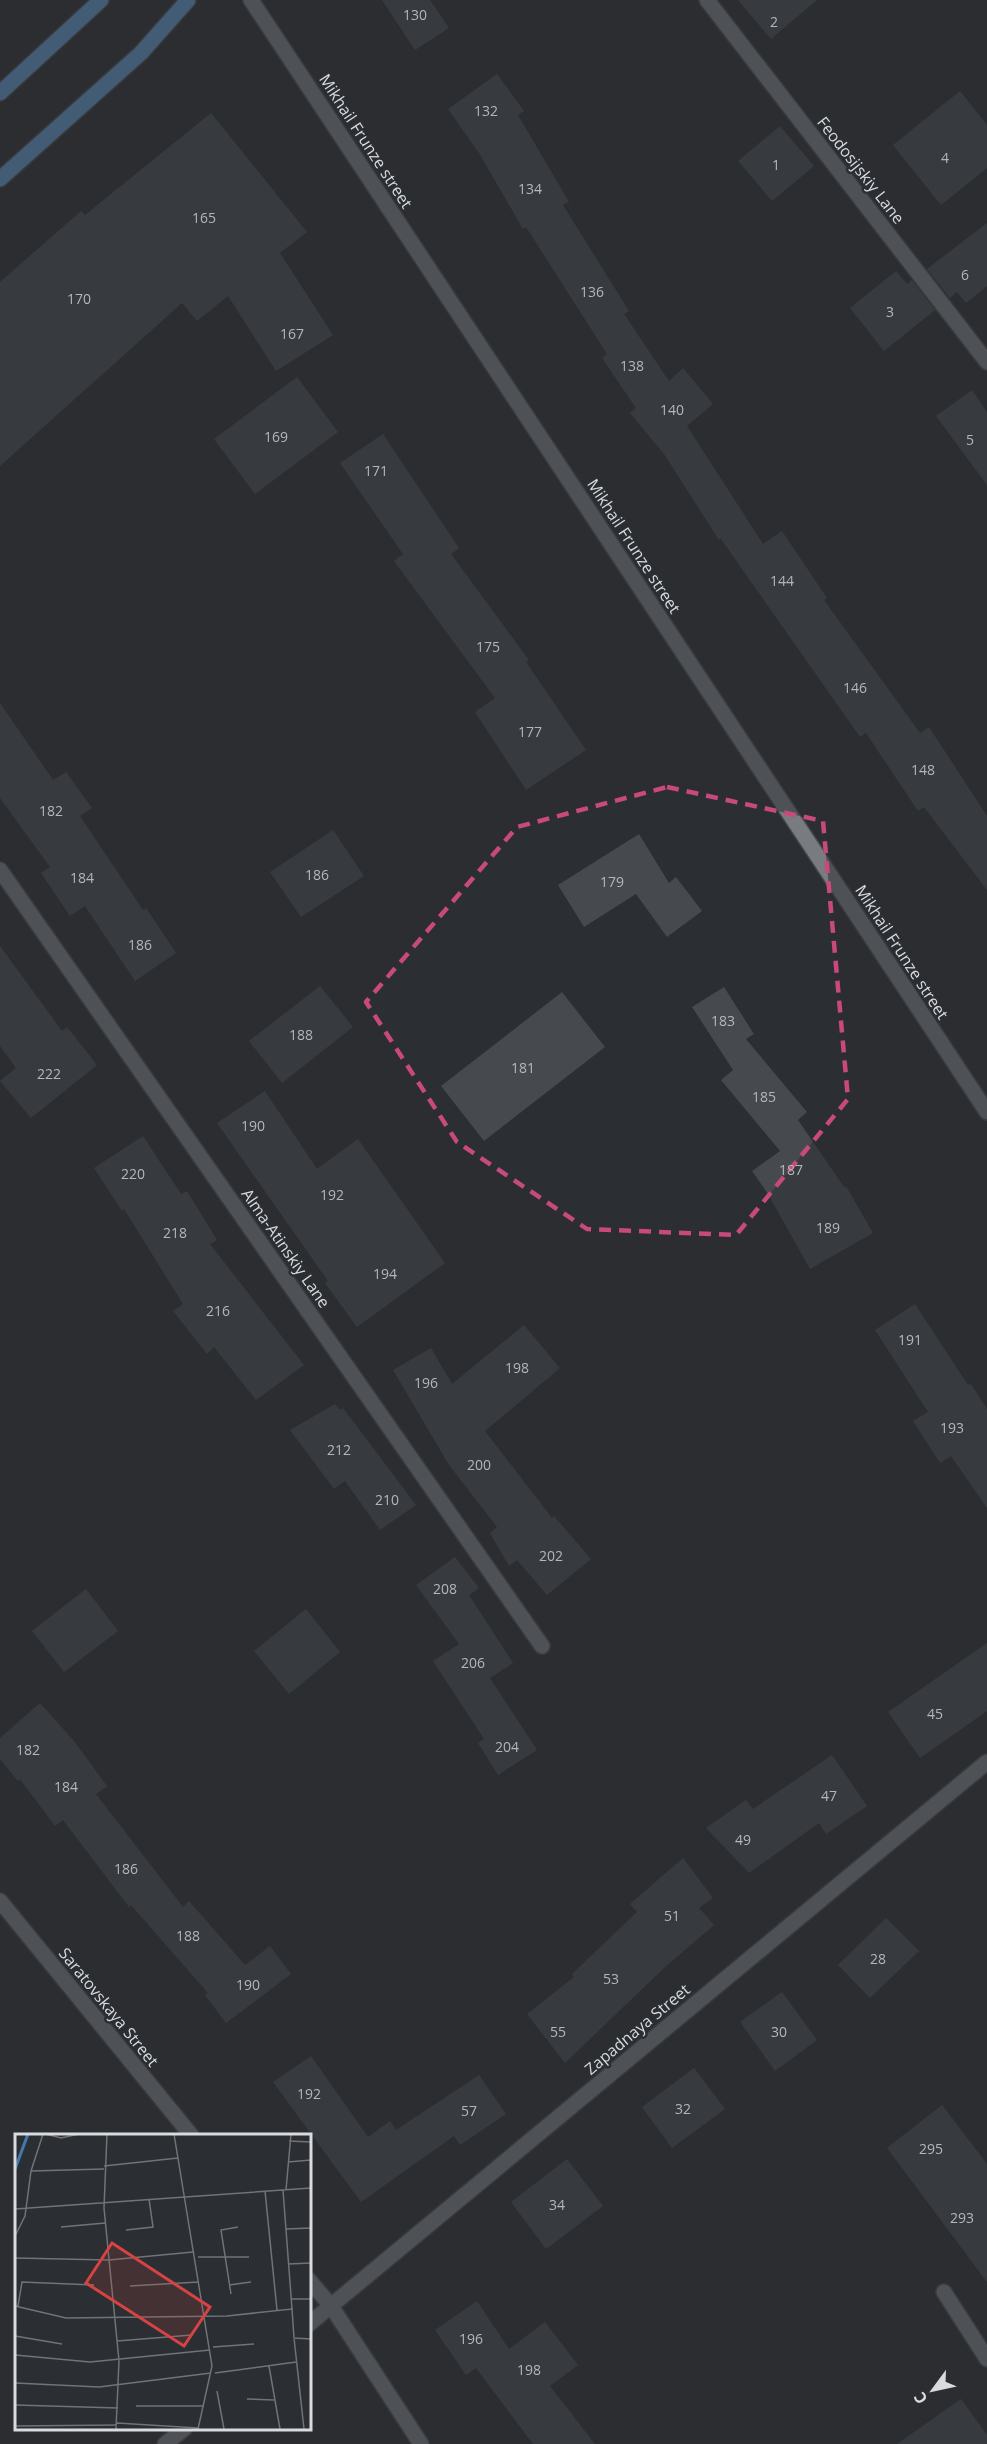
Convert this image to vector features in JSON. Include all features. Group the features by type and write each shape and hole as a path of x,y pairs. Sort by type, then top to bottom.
{"main road":[{"path":"0,93 101,0"},
{"path":"0,179 141,53 188,0"}],"street":[{"name":"Mikhail Frunze street","path":"251,0 987,1112"},
{"name":"Feodosijskiy Lane","path":"707,0 987,362"},
{"name":"Alma-Atinskiy Lane","path":"0,870 542,1646"},
{"name":"Zapadnaya Street","path":"310,2324 987,1762"},
{"name":"Saratovskaya Street","path":"0,1901 190,2134"},
{"path":"310,2281 331,2306 422,2444"},
{"path":"944,2292 987,2359"},
{"path":"165,2444 183,2429"}],"highlighted area":[{"path":"667,787 823,821 848,1099 736,1235 587,1229 457,1142 366,1002 517,827"}],"building":[{"path":"382,0 430,0 449,28 415,50"},
{"path":"738,0 817,0 771,39"},
{"path":"497,74 524,111 518,115 569,202 563,205 629,311 624,314 669,381 683,368 713,404 687,426 763,544 782,531 827,598 824,600 920,733 929,727 987,816 987,890 924,807 918,811 866,733 860,737 721,539 719,540 664,454 630,413 636,408 602,358 607,354 526,227 523,229 479,153 448,109"},
{"path":"960,91 987,125 987,168 941,205 893,145"},
{"path":"211,113 307,232 280,253 333,335 276,371 228,296 197,321 182,303 0,466 0,282 81,211 85,215"},
{"path":"780,126 814,166 772,201 738,161"},
{"path":"987,223 987,286 966,303 957,292 950,298 927,269"},
{"path":"896,271 907,284 912,280 935,310 884,351 850,308"},
{"path":"297,377 338,432 255,494 214,439"},
{"path":"972,390 987,412 987,485 936,416"},
{"path":"383,434 459,548 451,554 529,660 526,662 586,750 526,790 475,712 495,698 394,561 403,554 340,463"},
{"path":"0,703 53,780 66,772 92,808 80,816 143,910 146,908 176,953 135,981 85,906 70,916 41,873 50,867 0,798"},
{"path":"333,830 364,876 301,917 270,872"},
{"path":"639,834 669,883 676,877 702,911 667,937 636,894 584,927 558,885"},
{"path":"0,946 62,1031 67,1027 97,1065 31,1118 0,1081 16,1068 0,1046"},
{"path":"320,986 353,1027 282,1083 249,1041"},
{"path":"724,987 754,1034 746,1039 807,1112 798,1120 844,1187 846,1186 873,1233 810,1269 768,1194 752,1171 780,1151 721,1080 733,1070 692,1007"},
{"path":"562,992 605,1047 484,1141 441,1086"},
{"path":"265,1091 317,1169 358,1139 445,1263 357,1327 325,1283 328,1281 217,1123"},
{"path":"143,1136 181,1194 187,1191 217,1240 210,1244 304,1365 256,1400 214,1347 207,1354 173,1311 183,1304 124,1209 122,1211 94,1168"},
{"path":"915,1304 968,1385 971,1384 987,1409 987,1508 951,1456 940,1463 913,1421 928,1412 875,1330"},
{"path":"524,1325 560,1368 485,1431 552,1518 554,1516 591,1559 547,1595 517,1560 509,1566 490,1533 497,1527 449,1465 393,1370 431,1348 452,1384"},
{"path":"335,1404 340,1410 343,1408 416,1505 380,1530 345,1481 334,1489 290,1430"},
{"path":"455,1557 479,1588 469,1595 513,1663 490,1678 537,1750 498,1775 478,1743 484,1739 433,1661 459,1644 416,1585"},
{"path":"86,1589 118,1631 64,1672 32,1631"},
{"path":"306,1609 340,1652 289,1694 254,1651"},
{"path":"987,1643 987,1711 920,1758 888,1712"},
{"path":"40,1703 74,1741 107,1786 96,1794 183,1907 189,1901 245,1965 270,1946 291,1974 226,2023 205,1995 208,1993 131,1905 129,1907 63,1820 55,1826 20,1779 18,1781 0,1759 0,1738"},
{"path":"832,1755 867,1806 826,1834 819,1823 749,1873 706,1828 746,1800 753,1809"},
{"path":"683,1858 713,1898 699,1908 714,1925 664,1968 565,2063 527,2014 574,1977 572,1974 637,1912 630,1904"},
{"path":"886,1918 919,1951 870,1998 838,1965"},
{"path":"782,1992 817,2040 775,2071 740,2022"},
{"path":"311,2056 368,2137 390,2121 396,2130 479,2075 506,2114 460,2145 454,2136 361,2202 273,2082"},
{"path":"694,2068 725,2109 672,2148 642,2107"},
{"path":"942,2105 987,2164 987,2282 887,2148"},
{"path":"567,2159 603,2206 546,2249 511,2202"},
{"path":"477,2301 509,2349 545,2322 578,2365 550,2386 595,2444 533,2444 476,2368 466,2375 435,2330"},
{"path":"961,2399 987,2435 987,2444 897,2444"}]}
